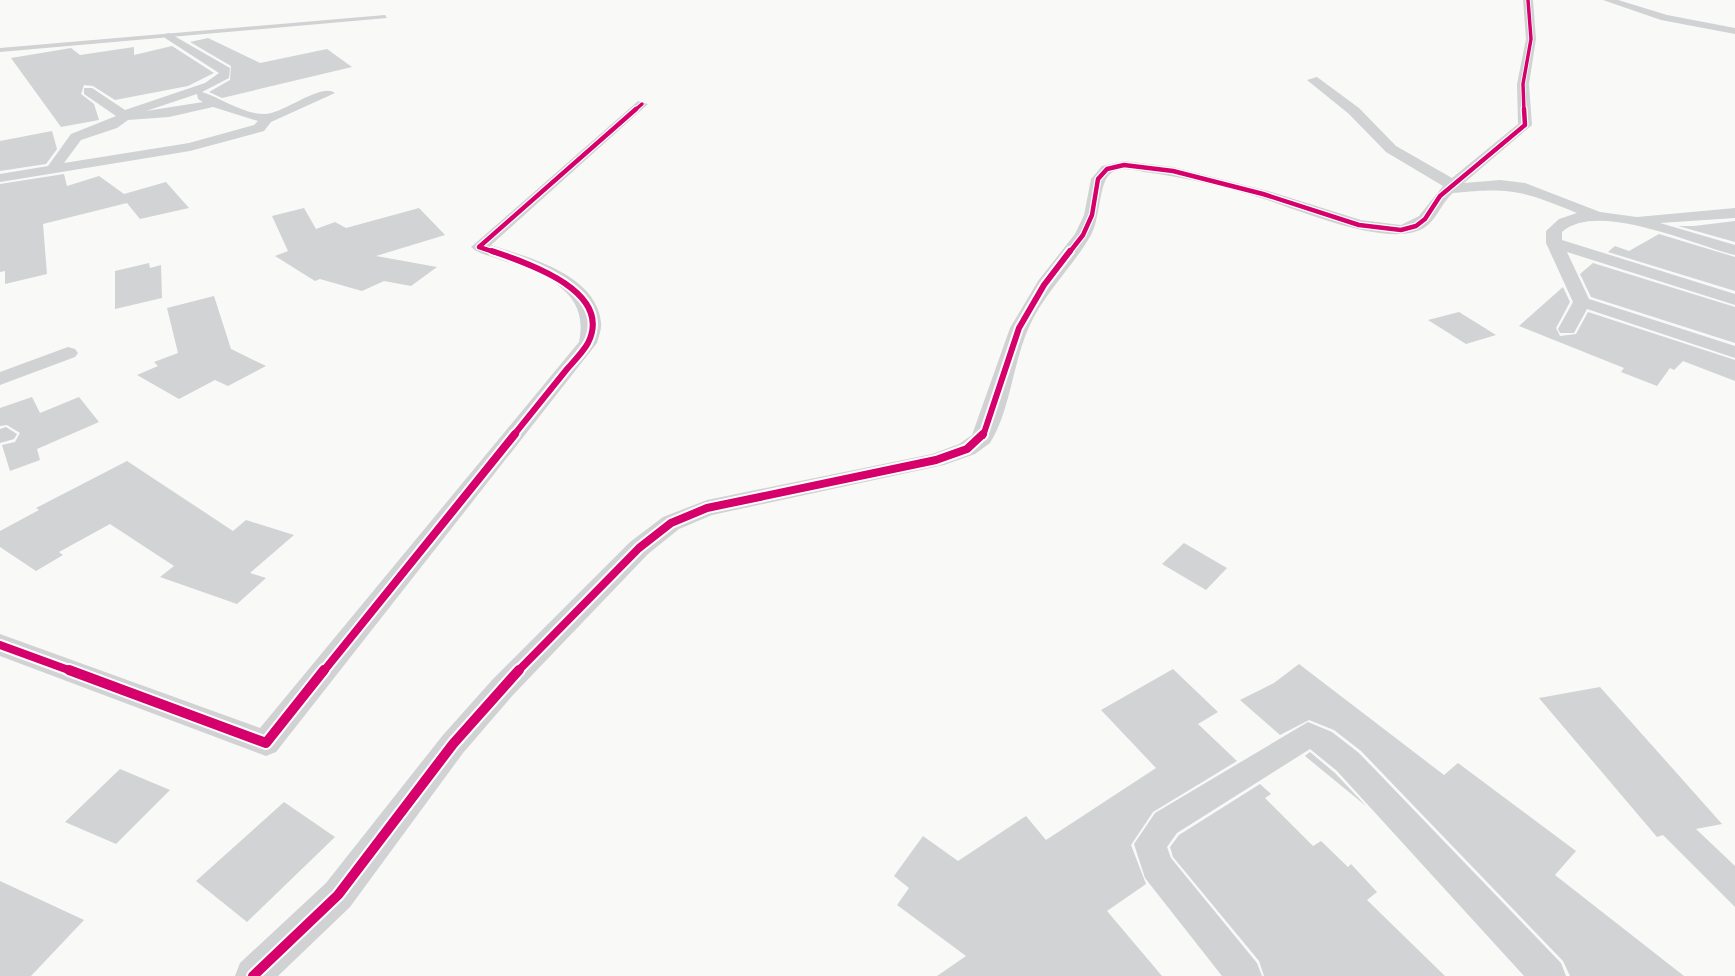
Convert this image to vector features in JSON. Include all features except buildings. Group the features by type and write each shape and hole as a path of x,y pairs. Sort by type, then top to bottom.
{"street":[{"path":"253,976 338,895 453,744 503,687 639,548 671,523 707,508 936,460 967,449 982,438 1019,328 1044,285 1083,235 1092,215 1098,179 1107,169 1124,165 1173,171 1263,194 1380,230 1401,230 1416,226 1451,187 1525,125 1523,84 1531,39 1528,0"},
{"path":"1608,0 1665,18 1735,32"},
{"path":"53,169 76,137 112,125 125,116 219,80 226,71 169,36"},
{"path":"1313,79 1354,111 1391,149 1451,187 1500,184 1525,187 1599,217"},
{"path":"193,90 214,103 266,119"},
{"path":"88,91 125,116 169,113 214,103"},
{"path":"0,178 209,143 259,128 266,119 329,93"},
{"path":"0,645 266,743 588,343 592,322 587,304 571,288 549,273 479,247 642,104"},
{"path":"1630,221 1735,213"},
{"path":"1735,250 1630,221 1599,217 1567,220 1554,231 1554,243 1582,302 1735,352"},
{"path":"1554,243 1735,300"},
{"path":"1567,329 1582,302"},
{"path":"0,379 68,353"},
{"path":"1244,976 1157,867 1150,844 1166,823 1308,735 1322,741 1348,762 1548,976"}],"lane":[{"path":"0,50 385,17"}],"cycle path":[{"path":"253,976 338,895 453,744 503,687 639,548 671,523 707,508 936,460 967,449 982,438 1019,328 1044,285 1083,235 1092,215 1098,179 1107,169 1124,165 1173,171 1263,194 1359,225 1401,230 1416,226 1425,219 1440,196 1525,125 1523,84 1531,39 1528,0"},
{"path":"0,645 266,743 588,343 592,322 588,307 578,294 547,272 479,247 642,104"}]}
